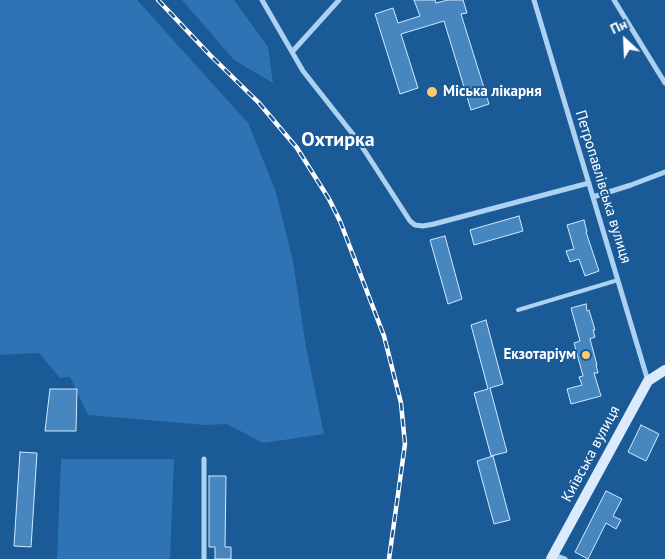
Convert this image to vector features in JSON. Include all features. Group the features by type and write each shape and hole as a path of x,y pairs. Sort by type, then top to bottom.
{"main road":[{"name":"Київська вулиця","path":"552,557 648,381 665,370"}],"street":[{"path":"262,0 303,71 359,142 410,221 416,225 434,224 589,183"},
{"path":"292,52 339,0"},
{"name":"Петропавлівська вулиця","path":"534,0 648,381"},
{"path":"614,0 665,83"},
{"path":"593,197 665,172"},
{"path":"204,458 204,559"},
{"path":"552,557 565,559"}],"lane":[{"path":"518,310 618,280"}],"shaded area":[{"path":"0,0 137,0 248,123 276,192 293,261 306,347 324,434 263,443 227,424 205,425 88,415 70,377 60,378 39,353 0,355"},
{"path":"182,0 234,0 268,47 273,83 234,60"},
{"path":"61,459 174,459 170,559 57,559"}],"building":[{"path":"414,0 435,0 436,3 448,0 463,0 467,13 461,14 489,104 471,110 444,21 401,34 418,88 400,94 375,14 393,8 398,23 420,16"},
{"path":"519,216 523,231 474,245 470,230"},
{"path":"584,220 599,271 585,276 579,259 570,262 566,251 574,249 567,225"},
{"path":"445,236 462,299 448,304 430,240"},
{"name":"Екзотаріум","path":"586,304 595,330 593,330 595,337 590,339 598,373 594,373 601,396 571,404 567,389 582,385 579,377 583,376 574,343 580,341 571,308"},
{"path":"486,320 503,384 490,388 507,452 491,456 474,393 488,389 471,325"},
{"path":"50,389 77,389 76,431 45,431"},
{"path":"641,425 659,434 646,461 628,452"},
{"path":"20,452 37,453 31,547 14,546"},
{"path":"493,456 510,520 494,524 477,461"},
{"path":"209,476 226,476 225,547 231,547 231,559 215,559 215,547 209,547"},
{"path":"606,491 622,499 613,516 621,520 616,529 606,523 588,559 575,552"}],"railway":[{"path":"158,0 259,103 297,148 329,199 340,221 384,336 401,403 405,444 389,559"}],"place":[{"name":"Міська лікарня","path":"432,92"},
{"name":"Екзотаріум","path":"586,355"}],"district":[{"name":"Охтирка","path":"338,140"}]}
